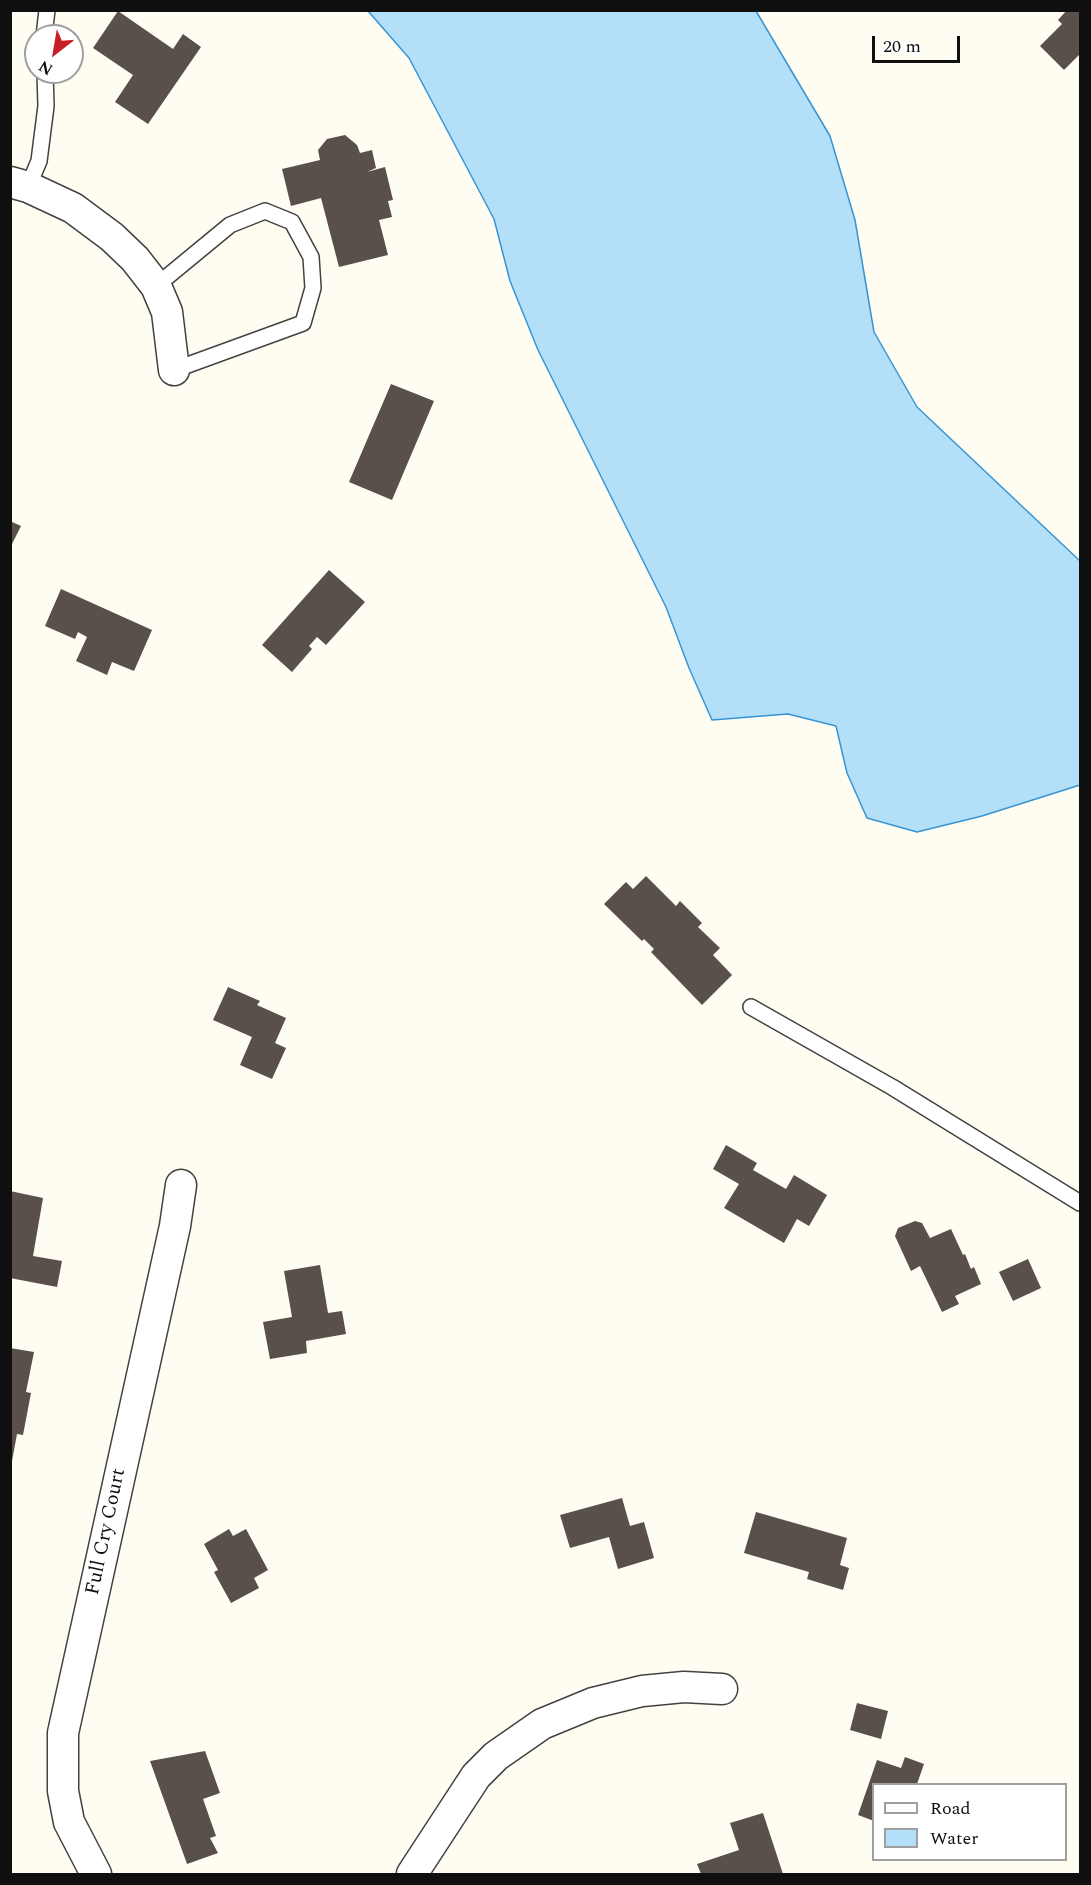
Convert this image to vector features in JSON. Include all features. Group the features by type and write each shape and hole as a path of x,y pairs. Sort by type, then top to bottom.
{"street":[{"path":"19,184 73,208 112,237 135,259 156,286 167,312 174,370"},
{"name":"Full Cry Court","path":"96,1875 69,1822 63,1791 63,1733 175,1226 181,1185"},
{"path":"412,1875 476,1776 496,1755 542,1724 593,1704 642,1691 684,1687 722,1689"}],"lane":[{"path":"19,184 39,160 46,106 45,84"},
{"path":"156,286 230,225 265,211 291,222 311,257 313,288 303,323 174,370"},
{"path":"751,1007 892,1087 1080,1203"}],"water":[{"path":"368,11 756,11 830,136 855,220 874,332 917,407 1080,561 1080,785 982,816 917,832 867,818 847,773 836,726 788,714 712,720 666,607 538,350 510,281 494,219 409,58"}],"building":[{"path":"1067,10 1080,10 1080,54 1064,70 1040,46 1062,24 1058,20"},
{"path":"118,11 173,49 183,34 201,47 148,124 115,102 133,75 93,48"},
{"path":"345,135 357,145 360,153 372,150 376,168 367,172 385,167 393,200 388,201 392,217 379,220 388,255 339,267 321,198 291,206 282,169 320,160 318,150 327,139"},
{"path":"391,384 434,401 392,500 349,482"},
{"path":"10,521 21,526 10,548"},
{"path":"329,570 365,602 326,645 317,637 309,646 312,649 292,672 262,645"},
{"path":"61,589 152,630 134,671 112,662 107,675 76,661 87,637 78,632 75,639 45,626"},
{"path":"646,876 676,906 680,901 702,923 698,927 720,948 713,955 732,975 702,1005 651,952 654,949 644,939 642,941 604,904 626,882 633,889"},
{"path":"228,987 260,1001 257,1005 286,1018 275,1043 286,1048 272,1079 240,1065 252,1037 213,1020"},
{"path":"726,1145 757,1163 753,1170 786,1189 794,1175 827,1195 809,1226 797,1219 784,1243 724,1208 739,1184 713,1169"},
{"path":"10,1191 43,1198 33,1256 62,1261 57,1287 10,1278"},
{"path":"915,1221 922,1223 930,1238 951,1229 971,1269 974,1267 981,1284 955,1296 959,1304 942,1312 920,1266 911,1271 895,1236 898,1228"},
{"path":"1028,1259 1041,1288 1013,1301 999,1272"},
{"path":"320,1265 328,1313 342,1311 346,1334 306,1341 307,1353 270,1359 263,1322 292,1317 284,1271"},
{"path":"10,1348 34,1352 26,1392 31,1393 23,1435 17,1434 12,1461"},
{"path":"622,1498 630,1526 644,1522 654,1558 618,1569 609,1537 570,1548 560,1515"},
{"path":"756,1512 847,1538 840,1565 849,1568 843,1590 807,1579 809,1572 744,1553"},
{"path":"229,1529 233,1536 246,1529 268,1570 254,1578 259,1588 231,1603 214,1572 218,1570 204,1544"},
{"path":"857,1703 888,1711 881,1739 850,1730"},
{"path":"205,1751 220,1793 203,1799 216,1836 210,1838 218,1853 187,1864 150,1761"},
{"path":"905,1757 924,1764 917,1783 872,1783 872,1820 858,1815 877,1760 901,1768"},
{"path":"763,1813 783,1874 701,1874 697,1864 739,1850 730,1823"}]}
